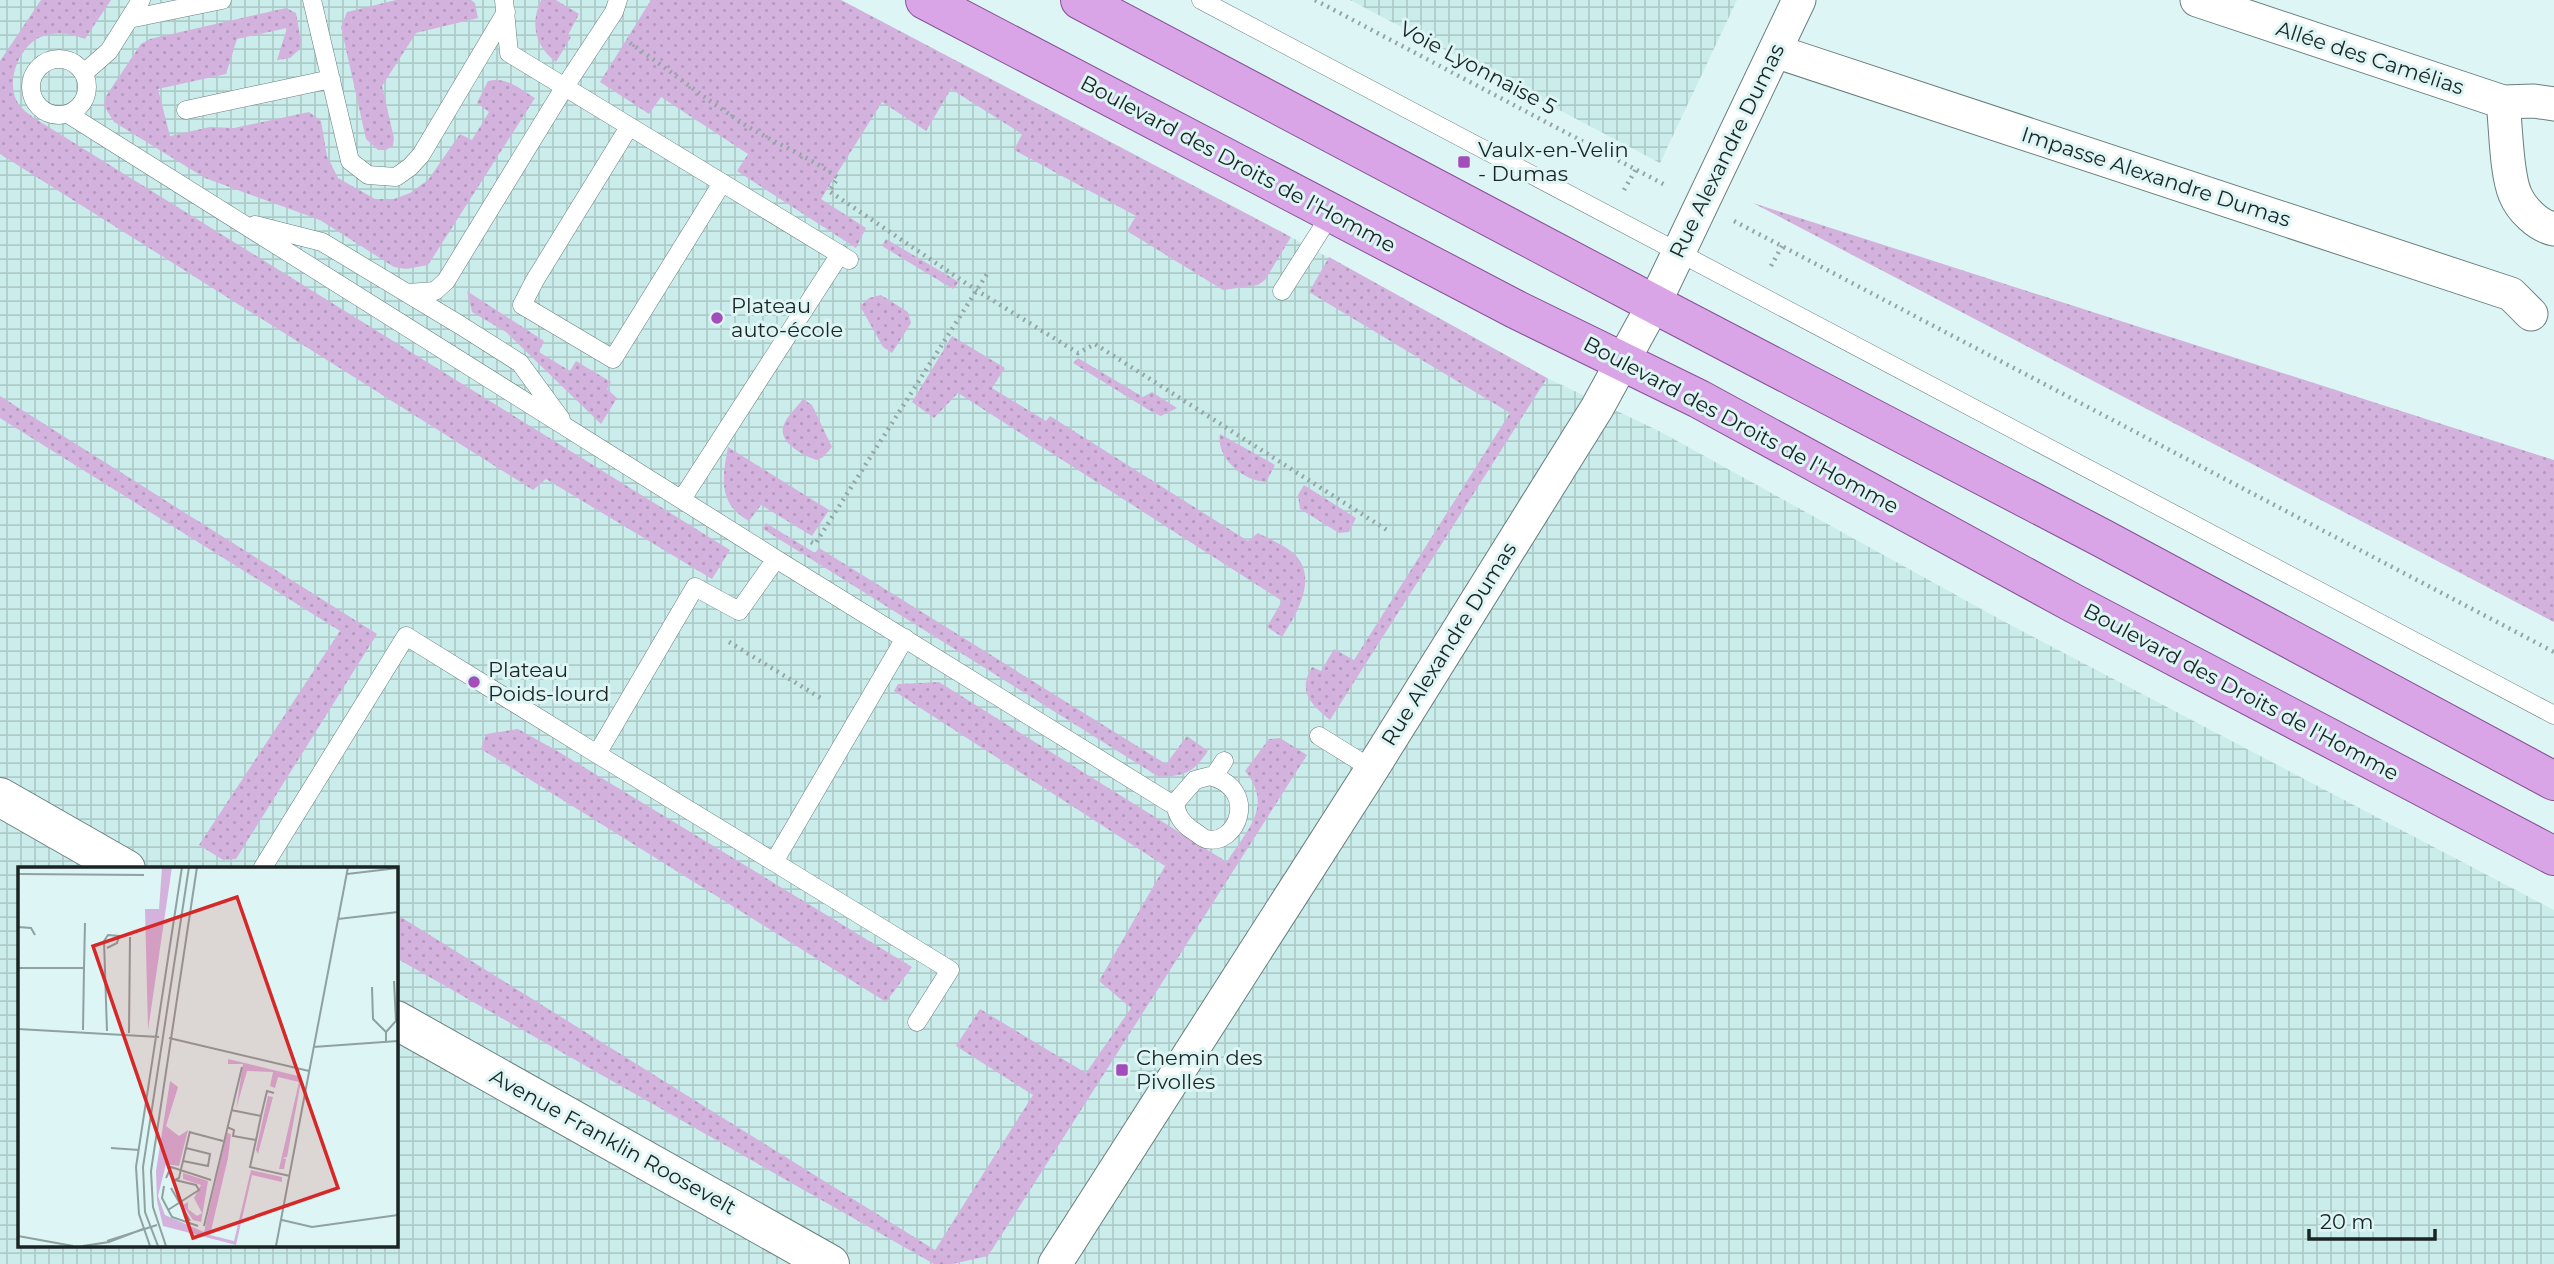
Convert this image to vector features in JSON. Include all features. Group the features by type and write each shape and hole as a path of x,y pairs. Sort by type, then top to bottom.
{"main road":[{"name":"Boulevard des Droits de l'Homme","path":"925,0 1331,214 1699,399 2085,609 2554,856"},
{"path":"1080,0 2102,538 2554,781"}],"street":[{"name":"Rue Alexandre Dumas","path":"1055,1264 1371,769 1624,362 1799,0"},
{"name":"Allée des Camélias","path":"2197,0 2503,102 2534,101 2554,104"},
{"name":"Impasse Alexandre Dumas","path":"1775,51 2511,294 2531,314"},
{"path":"2503,102 2514,194 2529,215 2554,229"},
{"path":"0,797 122,867"},
{"name":"Avenue Franklin Roosevelt","path":"397,1021 830,1264"}],"lane":[{"path":"84,73 109,51 141,0"},
{"path":"129,19 222,0"},
{"path":"312,0 349,161 369,175 397,177 421,155 505,6"},
{"path":"408,293 435,291 446,281 564,88 614,12 618,0"},
{"path":"1201,0 2554,715"},
{"path":"505,6 509,53 844,257 682,499"},
{"path":"60,58 78,65 84,73 87,82 83,101 68,114 58,115 41,110 31,95 32,77 42,63 60,58"},
{"path":"186,110 331,79"},
{"path":"68,114 776,559 1170,803 1175,803"},
{"path":"629,127 522,305 612,359 722,183"},
{"path":"1282,291 1331,214"},
{"path":"240,221 323,242 460,325 520,363 567,428"},
{"path":"446,281 443,297 446,306 460,325"},
{"path":"597,754 695,587 739,611 776,559"},
{"path":"263,867 406,636 950,970 917,1022"},
{"path":"774,862 905,638"},
{"path":"1319,736 1371,769"},
{"path":"1214,776 1224,761"},
{"path":"1214,776 1233,788 1239,798 1240,813 1233,827 1219,838 1206,839 1184,825 1177,814 1175,803 1195,780 1214,776"}],"path":[{"name":"Voie Lyonnaise 5","path":"1315,0 1626,164"},
{"path":"605,26 742,123 778,145 814,160 838,178 830,191 976,290 1078,353 1095,344 1390,532"},
{"path":"1802,256 2554,652"},
{"path":"805,538 815,544 987,274"},
{"path":"713,597 697,622 824,700"}],"shaded area":[{"path":"0,0 841,0 1291,237 1547,378 1659,431 2003,621 2554,910 2554,1264 0,1264"},
{"path":"41,0 111,0 85,39 66,34 47,35 38,38 23,53 14,73 13,84 18,103 25,111 730,550 712,579 546,479 533,490 0,154 0,61"},
{"path":"396,0 471,0 475,3 478,18 416,33 382,86 394,138 393,146 378,150 366,139 341,27 347,12"},
{"path":"541,0 556,0 579,14 568,35 571,37 556,62 543,49 535,26"},
{"path":"651,0 841,0 1291,237 1265,280 1258,285 1223,290 1127,231 1136,216 1014,150 1022,134 951,89 926,131 882,102 821,199 866,228 856,248 737,171 748,154 661,97 649,114 600,82"},
{"path":"1350,0 1737,0 1660,163"},
{"path":"286,8 296,13 301,41 300,49 290,58 277,60 287,28 237,39 226,74 158,89 170,136 210,127 234,128 309,112 321,121 327,156 338,178 375,199 394,199 410,193 428,180 460,134 472,140 489,112 477,103 488,81 507,82 535,98 428,265 406,269 394,267 320,220 205,178 114,122 104,106 106,96 141,44 150,39"},
{"path":"1753,203 2554,460 2554,622"},
{"path":"886,239 959,282 953,289 882,246"},
{"path":"1329,257 1547,378 1330,720 1308,697 1306,684 1312,667 1321,671 1334,649 1354,660 1510,413 1309,292"},
{"path":"467,291 544,341 539,352 570,371 576,361 611,382 607,389 617,398 601,424 506,332 472,312"},
{"path":"881,295 908,312 911,323 892,353 883,347 860,306 869,298"},
{"path":"952,336 1005,368 992,388 1046,421 1050,416 1248,541 1258,533 1292,552 1300,561 1305,583 1299,606 1282,637 1267,627 1282,601 958,393 934,418 912,402"},
{"path":"1078,358 1143,397 1152,392 1177,408 1161,416 1152,412 1073,363"},
{"path":"0,396 377,634 236,859 223,860 199,845 340,631 0,418"},
{"path":"803,399 812,405 832,447 817,460 794,448 783,433 787,420"},
{"path":"1220,434 1275,465 1266,482 1257,481 1233,467 1222,451"},
{"path":"728,447 829,510 812,536 761,505 749,521 732,507 727,498 724,480"},
{"path":"1304,485 1356,518 1349,532 1339,533 1300,509 1298,495"},
{"path":"766,523 815,553 819,548 1166,764 1187,736 1208,751 1188,772 1159,777 763,529"},
{"path":"939,682 1227,862 1249,828 1257,807 1257,795 1245,771 1269,739 1280,738 1307,755 988,1256 952,1264 934,1264 397,959 397,915 935,1250 1033,1095 956,1046 980,1009 1086,1073 1131,1008 1099,981 1165,866 894,691 898,684"},
{"path":"518,729 912,967 886,1002 481,749 486,734"}],"place":[{"name":"Vaulx-en-Velin - Dumas","path":"1464,162"},
{"name":"Plateau auto-école","path":"717,318"},
{"name":"Plateau Poids-lourd","path":"474,682"},
{"name":"Chemin des Pivolles","path":"1122,1070"}]}
